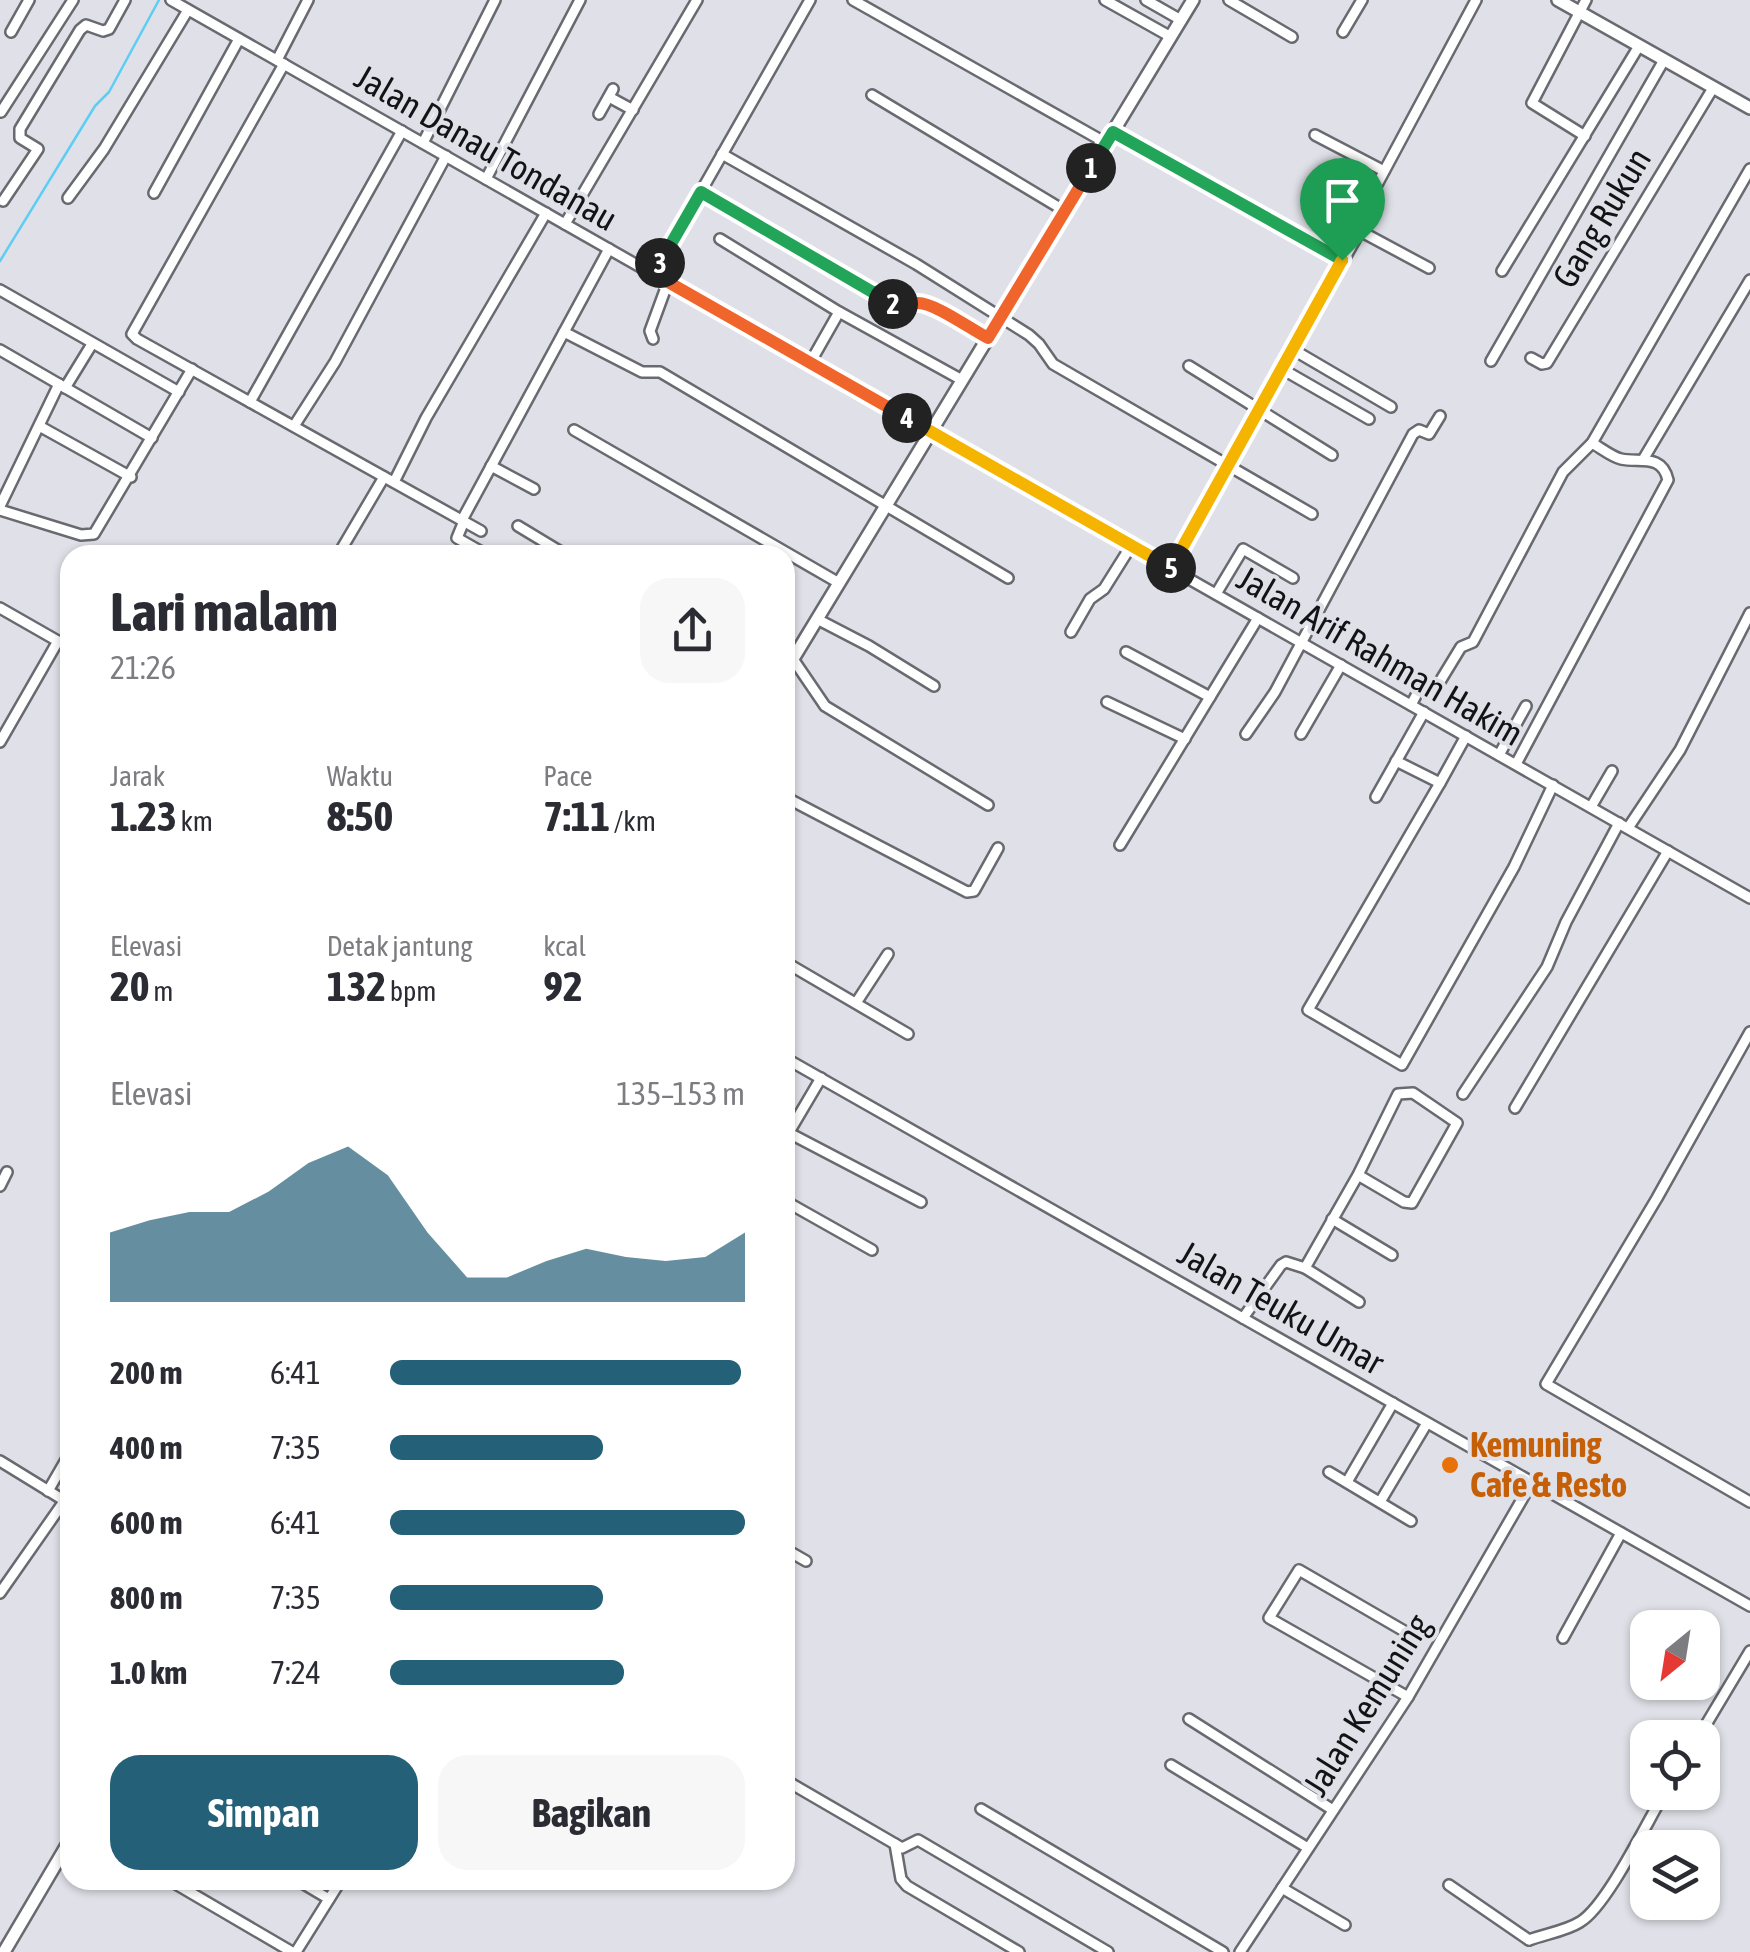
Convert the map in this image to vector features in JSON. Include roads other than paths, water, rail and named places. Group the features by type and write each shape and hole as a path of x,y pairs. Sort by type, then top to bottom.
{"street":[{"path":"10,32 28,0"},
{"path":"1,112 73,0"},
{"path":"3,201 39,148 20,138 20,130 80,30 86,25 109,29 125,0"},
{"name":"Jalan Danau Tondanau","path":"171,0 931,432"},
{"path":"308,0 280,62 132,330 137,340 480,531"},
{"path":"423,144 495,0"},
{"path":"486,179 580,0"},
{"path":"565,224 697,0"},
{"path":"654,274 810,0"},
{"path":"854,0 1342,260"},
{"path":"1106,0 1171,37"},
{"path":"1146,0 1181,20"},
{"path":"795,656 1193,0"},
{"path":"1229,0 1292,37"},
{"path":"1343,32 1362,0"},
{"path":"1171,568 1360,231 1373,192 1476,0"},
{"path":"1558,0 1582,6 1639,46 1750,108"},
{"path":"1582,6 1532,103 1585,136"},
{"path":"68,198 104,149 188,10"},
{"path":"154,193 239,38"},
{"path":"1502,271 1639,46"},
{"path":"1491,361 1664,60"},
{"name":"Gang Rukun","path":"1531,358 1546,362 1713,88"},
{"path":"599,114 611,93 633,110"},
{"path":"872,96 1065,211"},
{"path":"250,402 402,131"},
{"path":"1315,135 1384,171"},
{"path":"722,154 916,264 1039,344 1053,364 1312,514"},
{"path":"294,426 334,362 446,156"},
{"path":"1411,705 1421,685 1436,688 1461,647 1473,642 1564,472 1592,443 1750,168"},
{"path":"701,192 892,303 902,307 917,303 934,309 988,338"},
{"path":"394,482 426,418 546,213"},
{"path":"1360,231 1429,268"},
{"path":"720,239 839,312 962,380"},
{"path":"469,545 457,538 463,521 608,249"},
{"path":"1644,458 1750,280"},
{"path":"653,340 650,334 668,282"},
{"path":"0,290 179,392"},
{"path":"810,363 839,312"},
{"path":"564,332 642,372 660,372 1008,578"},
{"path":"92,344 62,386 0,508 91,536 131,477 192,370"},
{"path":"1292,349 1391,408"},
{"path":"0,350 152,438"},
{"path":"1189,366 1332,455"},
{"path":"1282,369 1369,419"},
{"path":"1246,734 1274,692 1413,434 1419,430 1429,434 1440,416"},
{"path":"41,427 131,477"},
{"path":"574,430 773,545"},
{"name":"Jalan Arif Rahman Hakim","path":"931,432 1750,898"},
{"path":"1516,764 1668,480 1661,466 1644,458 1619,458 1592,443"},
{"path":"491,466 534,489"},
{"path":"344,545 384,477"},
{"path":"518,526 549,545"},
{"path":"1071,632 1090,599 1104,589 1131,546"},
{"path":"1216,594 1243,549 1293,578"},
{"path":"795,558 839,583"},
{"path":"0,608 58,641 0,742"},
{"path":"1463,1094 1547,968 1566,922 1624,826 1680,750 1750,612"},
{"path":"1120,844 1258,618"},
{"path":"817,619 934,686"},
{"path":"1126,652 1210,697"},
{"path":"795,662 825,706 988,805"},
{"path":"1302,734 1341,665"},
{"path":"1107,702 1185,739"},
{"path":"1499,755 1526,706"},
{"path":"1376,797 1424,712"},
{"path":"1466,736 1308,1010 1402,1065 1505,883 1553,786"},
{"path":"1396,761 1440,783"},
{"path":"1591,808 1612,771"},
{"path":"795,802 967,892 974,891 998,848"},
{"path":"1515,1108 1668,851"},
{"path":"856,1004 888,954"},
{"path":"795,968 908,1034"},
{"path":"1750,1032 1546,1384 1750,1502"},
{"name":"Jalan Teuku Umar","path":"795,1064 1750,1606"},
{"path":"795,1122 821,1078"},
{"path":"1306,1268 1398,1094 1413,1094 1458,1123 1412,1203 1358,1175"},
{"path":"795,1140 920,1202"},
{"path":"0,1186 7,1172"},
{"path":"795,1206 872,1250"},
{"path":"1332,1219 1392,1255"},
{"path":"1244,1318 1280,1264 1286,1262 1306,1268 1359,1302"},
{"path":"1346,1482 1394,1404"},
{"path":"1380,1502 1427,1422"},
{"path":"0,1460 60,1498"},
{"path":"48,1490 60,1470"},
{"path":"1330,1472 1411,1521"},
{"name":"Jalan Kemuning","path":"1240,1952 1408,1697 1532,1482"},
{"path":"0,1593 60,1512"},
{"path":"1563,1638 1621,1533"},
{"path":"795,1555 806,1562"},
{"path":"1408,1697 1269,1618 1299,1570 1411,1636"},
{"path":"1709,1720 1750,1651"},
{"path":"1189,1719 1333,1810"},
{"path":"1172,1766 1308,1848"},
{"path":"795,1786 904,1848 918,1840 1108,1952"},
{"path":"980,1809 1223,1952"},
{"path":"1529,1940 1580,1922 1590,1914 1654,1810"},
{"path":"895,1844 901,1878 907,1886 1019,1952"},
{"path":"2,1951 60,1856"},
{"path":"1449,1885 1529,1940"},
{"path":"1282,1888 1345,1925"},
{"path":"186,1890 294,1952 335,1890"},
{"path":"313,1890 329,1900"},
{"path":"1525,1952 1529,1940"}],"waterway":[{"path":"0,261 95,106 109,92 159,0"}],"place":[{"name":"Kemuning Cafe & Resto","path":"1450,1465"}]}
